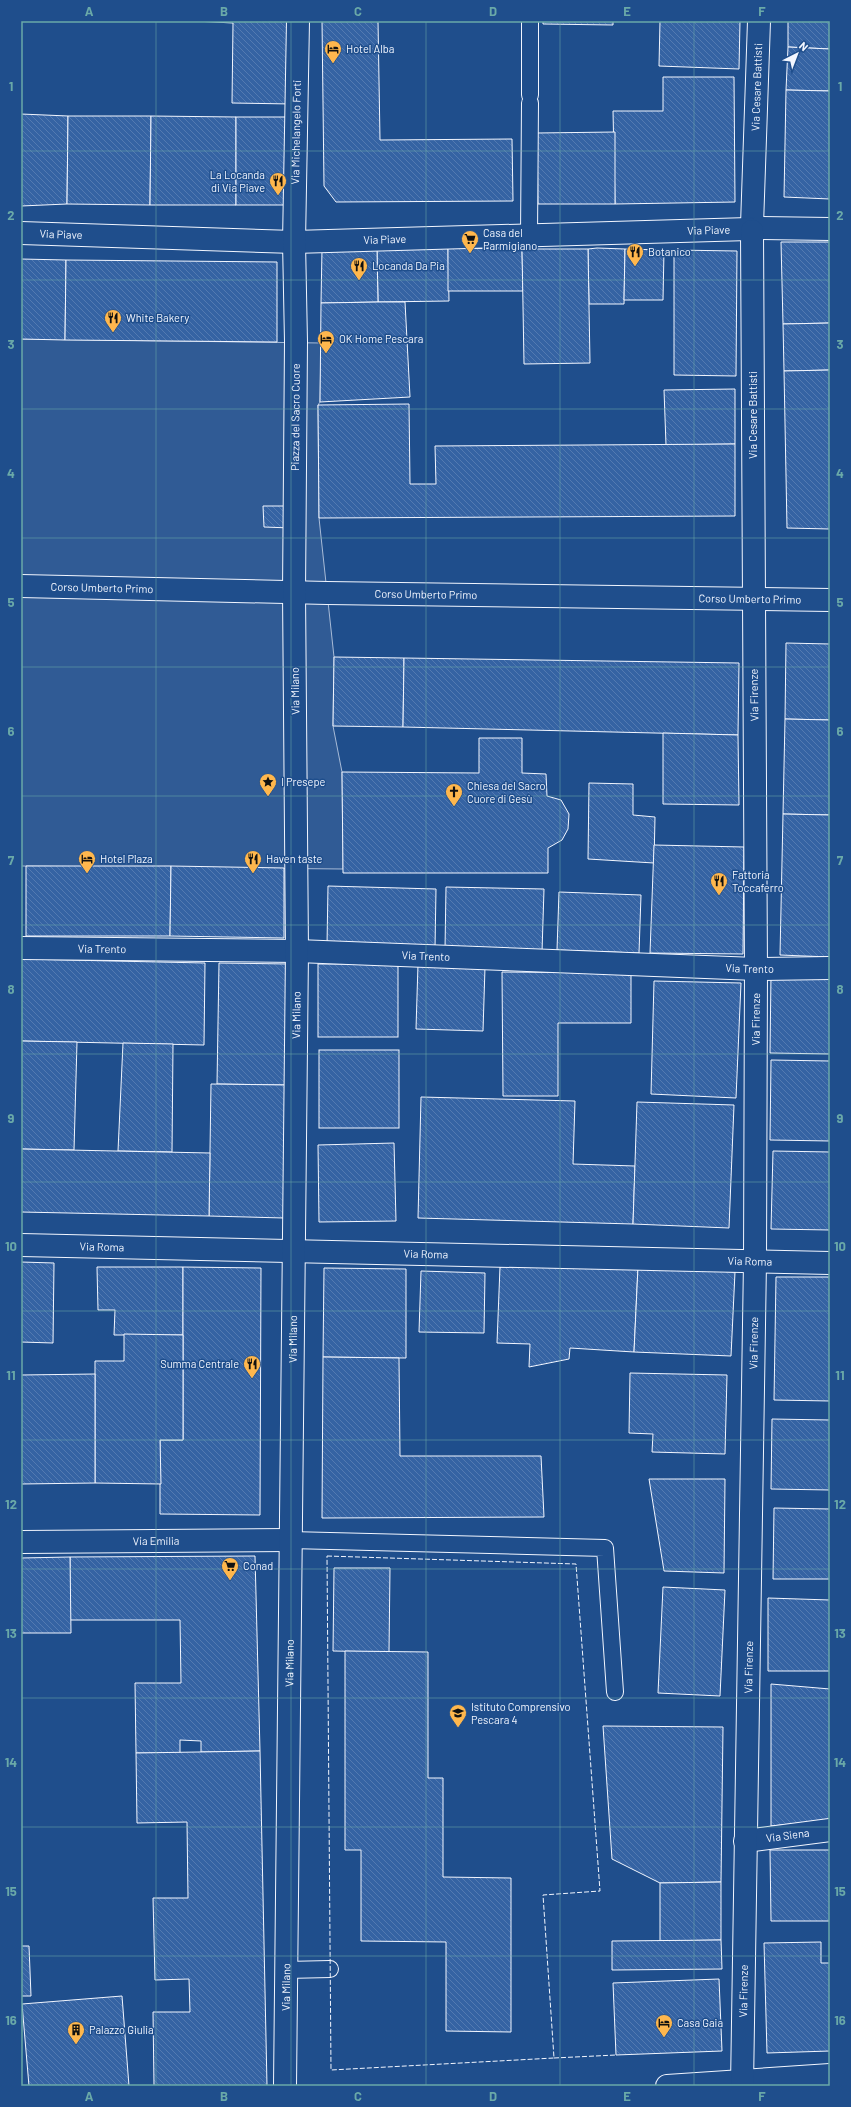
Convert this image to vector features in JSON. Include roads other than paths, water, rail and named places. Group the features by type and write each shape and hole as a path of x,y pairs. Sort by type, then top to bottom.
{"street":[{"name":"Via Michelangelo Forti","path":"294,242 298,21"},
{"name":"Via Cesare Battisti","path":"753,600 752,228 759,21"},
{"name":"Via Piave","path":"21,234 294,242 752,228 830,229"},
{"name":"Piazza del Sacro Cuore","path":"294,242 296,342 294,592"},
{"name":"Corso Umberto Primo","path":"21,586 753,600 830,600"},
{"name":"Via Milano","path":"285,2086 297,952 294,592"},
{"name":"Via Firenze","path":"742,2083 755,1261 756,969 753,600"},
{"name":"Via Trento","path":"21,948 297,952 756,969 830,968"},
{"name":"Via Roma","path":"21,1245 830,1263"},
{"name":"Via Emilia","path":"21,1542 290,1540"},
{"name":"Via Siena","path":"745,1841 830,1830"},
{"path":"667,2086 742,2083 830,2075"}],"lane":[{"path":"529,235 530,21"},
{"path":"290,1540 605,1548 615,1692"},
{"path":"286,1970 330,1969"}],"place":[{"name":"Hotel Alba","path":"333,64"},
{"name":"La Locanda di Via Piave","path":"278,196"},
{"name":"Casa del Parmigiano","path":"470,254"},
{"name":"Botanico","path":"635,267"},
{"name":"Locanda Da Pia","path":"359,281"},
{"name":"White Bakery","path":"113,333"},
{"name":"OK Home Pescara","path":"326,354"},
{"name":"I Presepe","path":"268,797"},
{"name":"Chiesa del Sacro Cuore di Gesù","path":"454,807"},
{"name":"Hotel Plaza","path":"87,874"},
{"name":"Haven taste","path":"253,874"},
{"name":"Fattoria Toccaferro","path":"719,896"},
{"name":"Summa Centrale","path":"252,1379"},
{"name":"Conad","path":"230,1581"},
{"name":"Istituto Comprensivo Pescara 4","path":"458,1728"},
{"name":"Casa Gaia","path":"664,2038"},
{"name":"Palazzo Giulia","path":"76,2045"}]}
